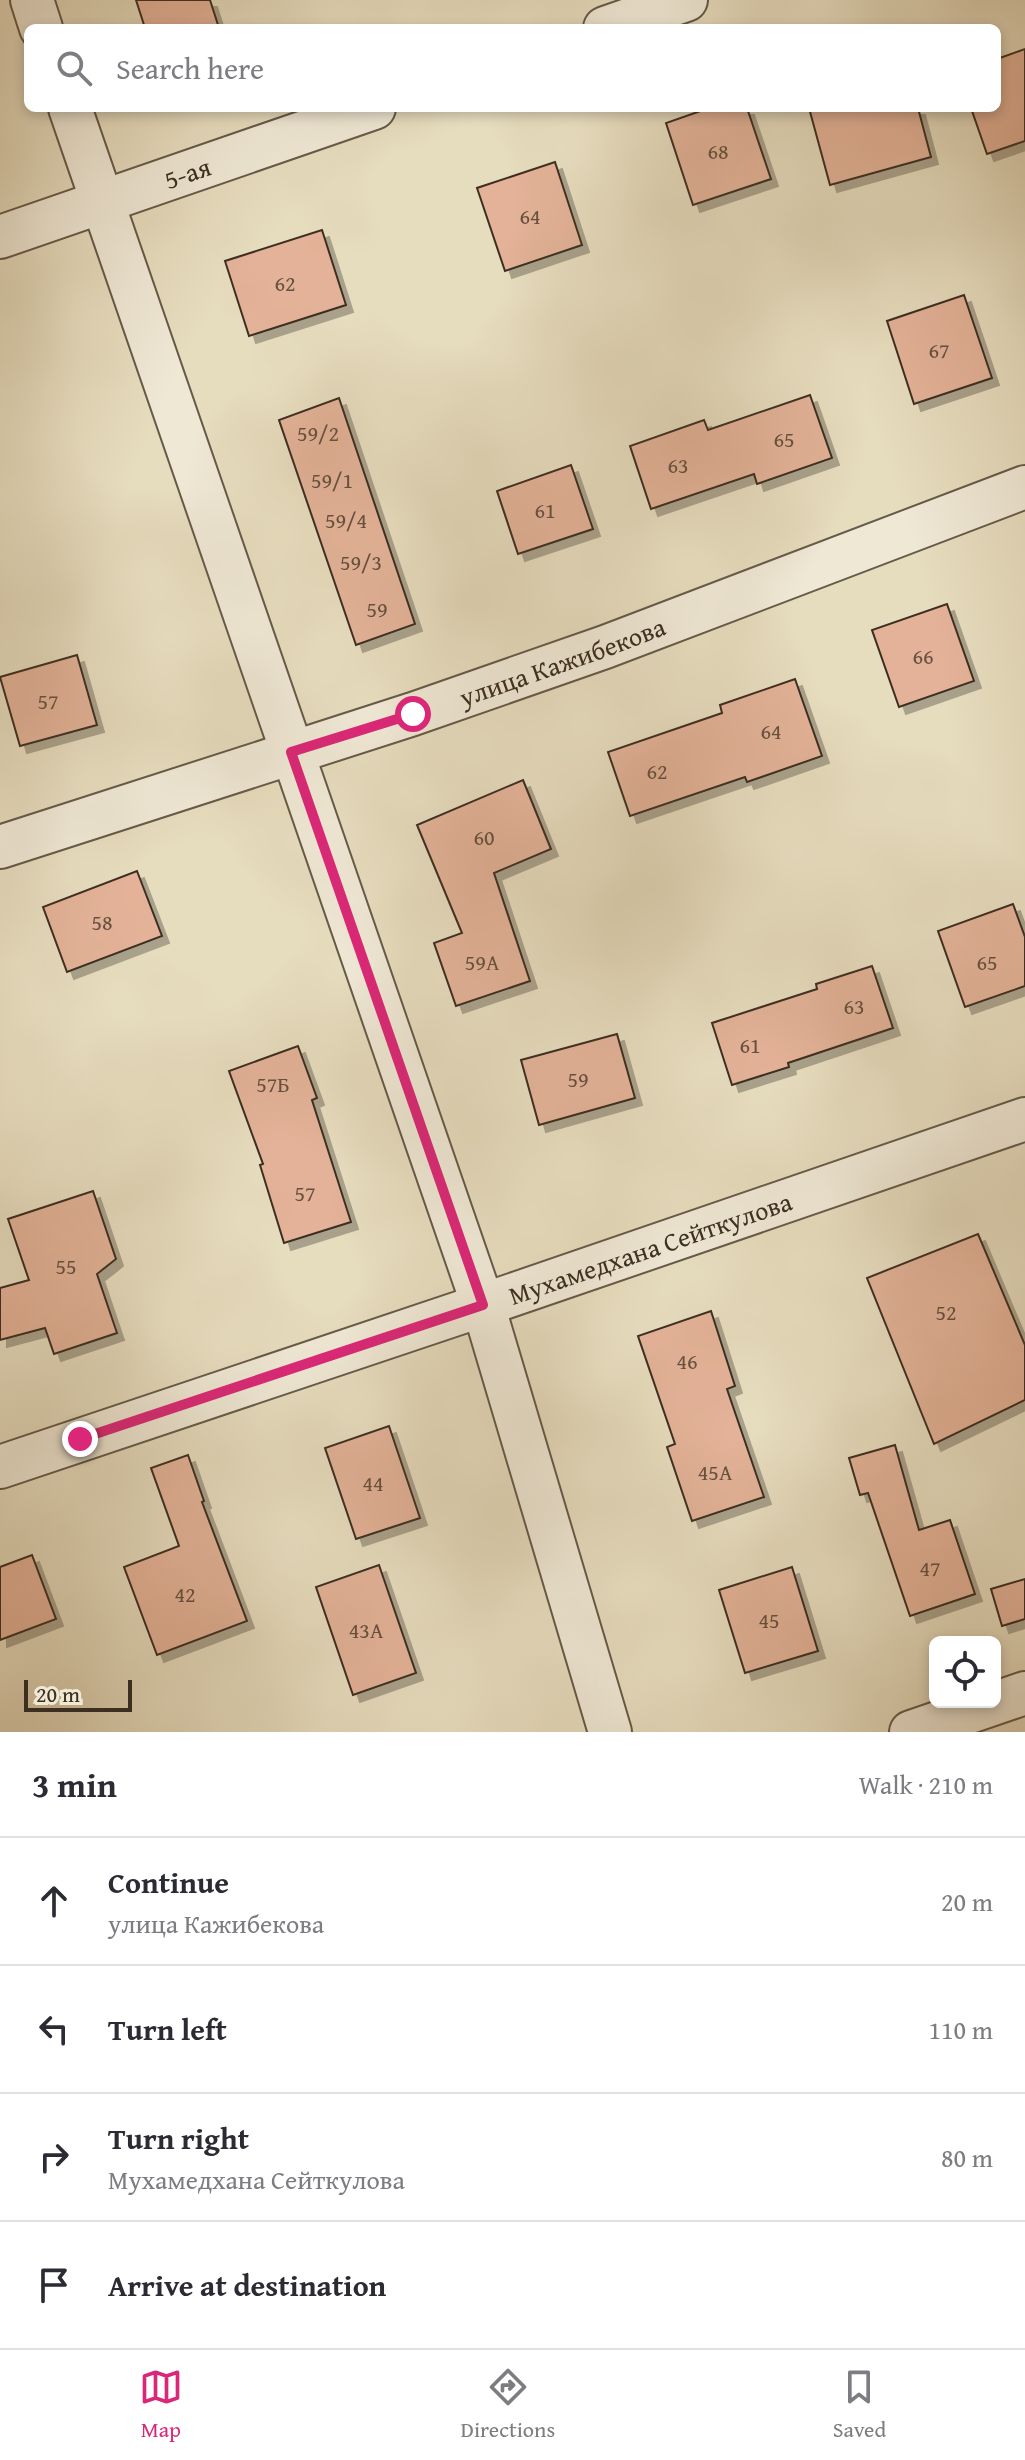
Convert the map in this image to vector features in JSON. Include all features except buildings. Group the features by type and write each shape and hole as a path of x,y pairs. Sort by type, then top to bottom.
{"street":[{"path":"32,0 40,24"},
{"path":"617,24 686,0"},
{"path":"71,112 483,1305 610,1732"},
{"name":"5-ая","path":"0,237 362,112"},
{"name":"улица Кажибекова","path":"0,847 413,714 605,647 1025,487"},
{"name":"Мухамедхана Сейткулова","path":"0,1467 1025,1119"},
{"path":"911,1732 1025,1693"}],"route":[{"path":"80,1439 483,1305 291,752 413,714"}]}
